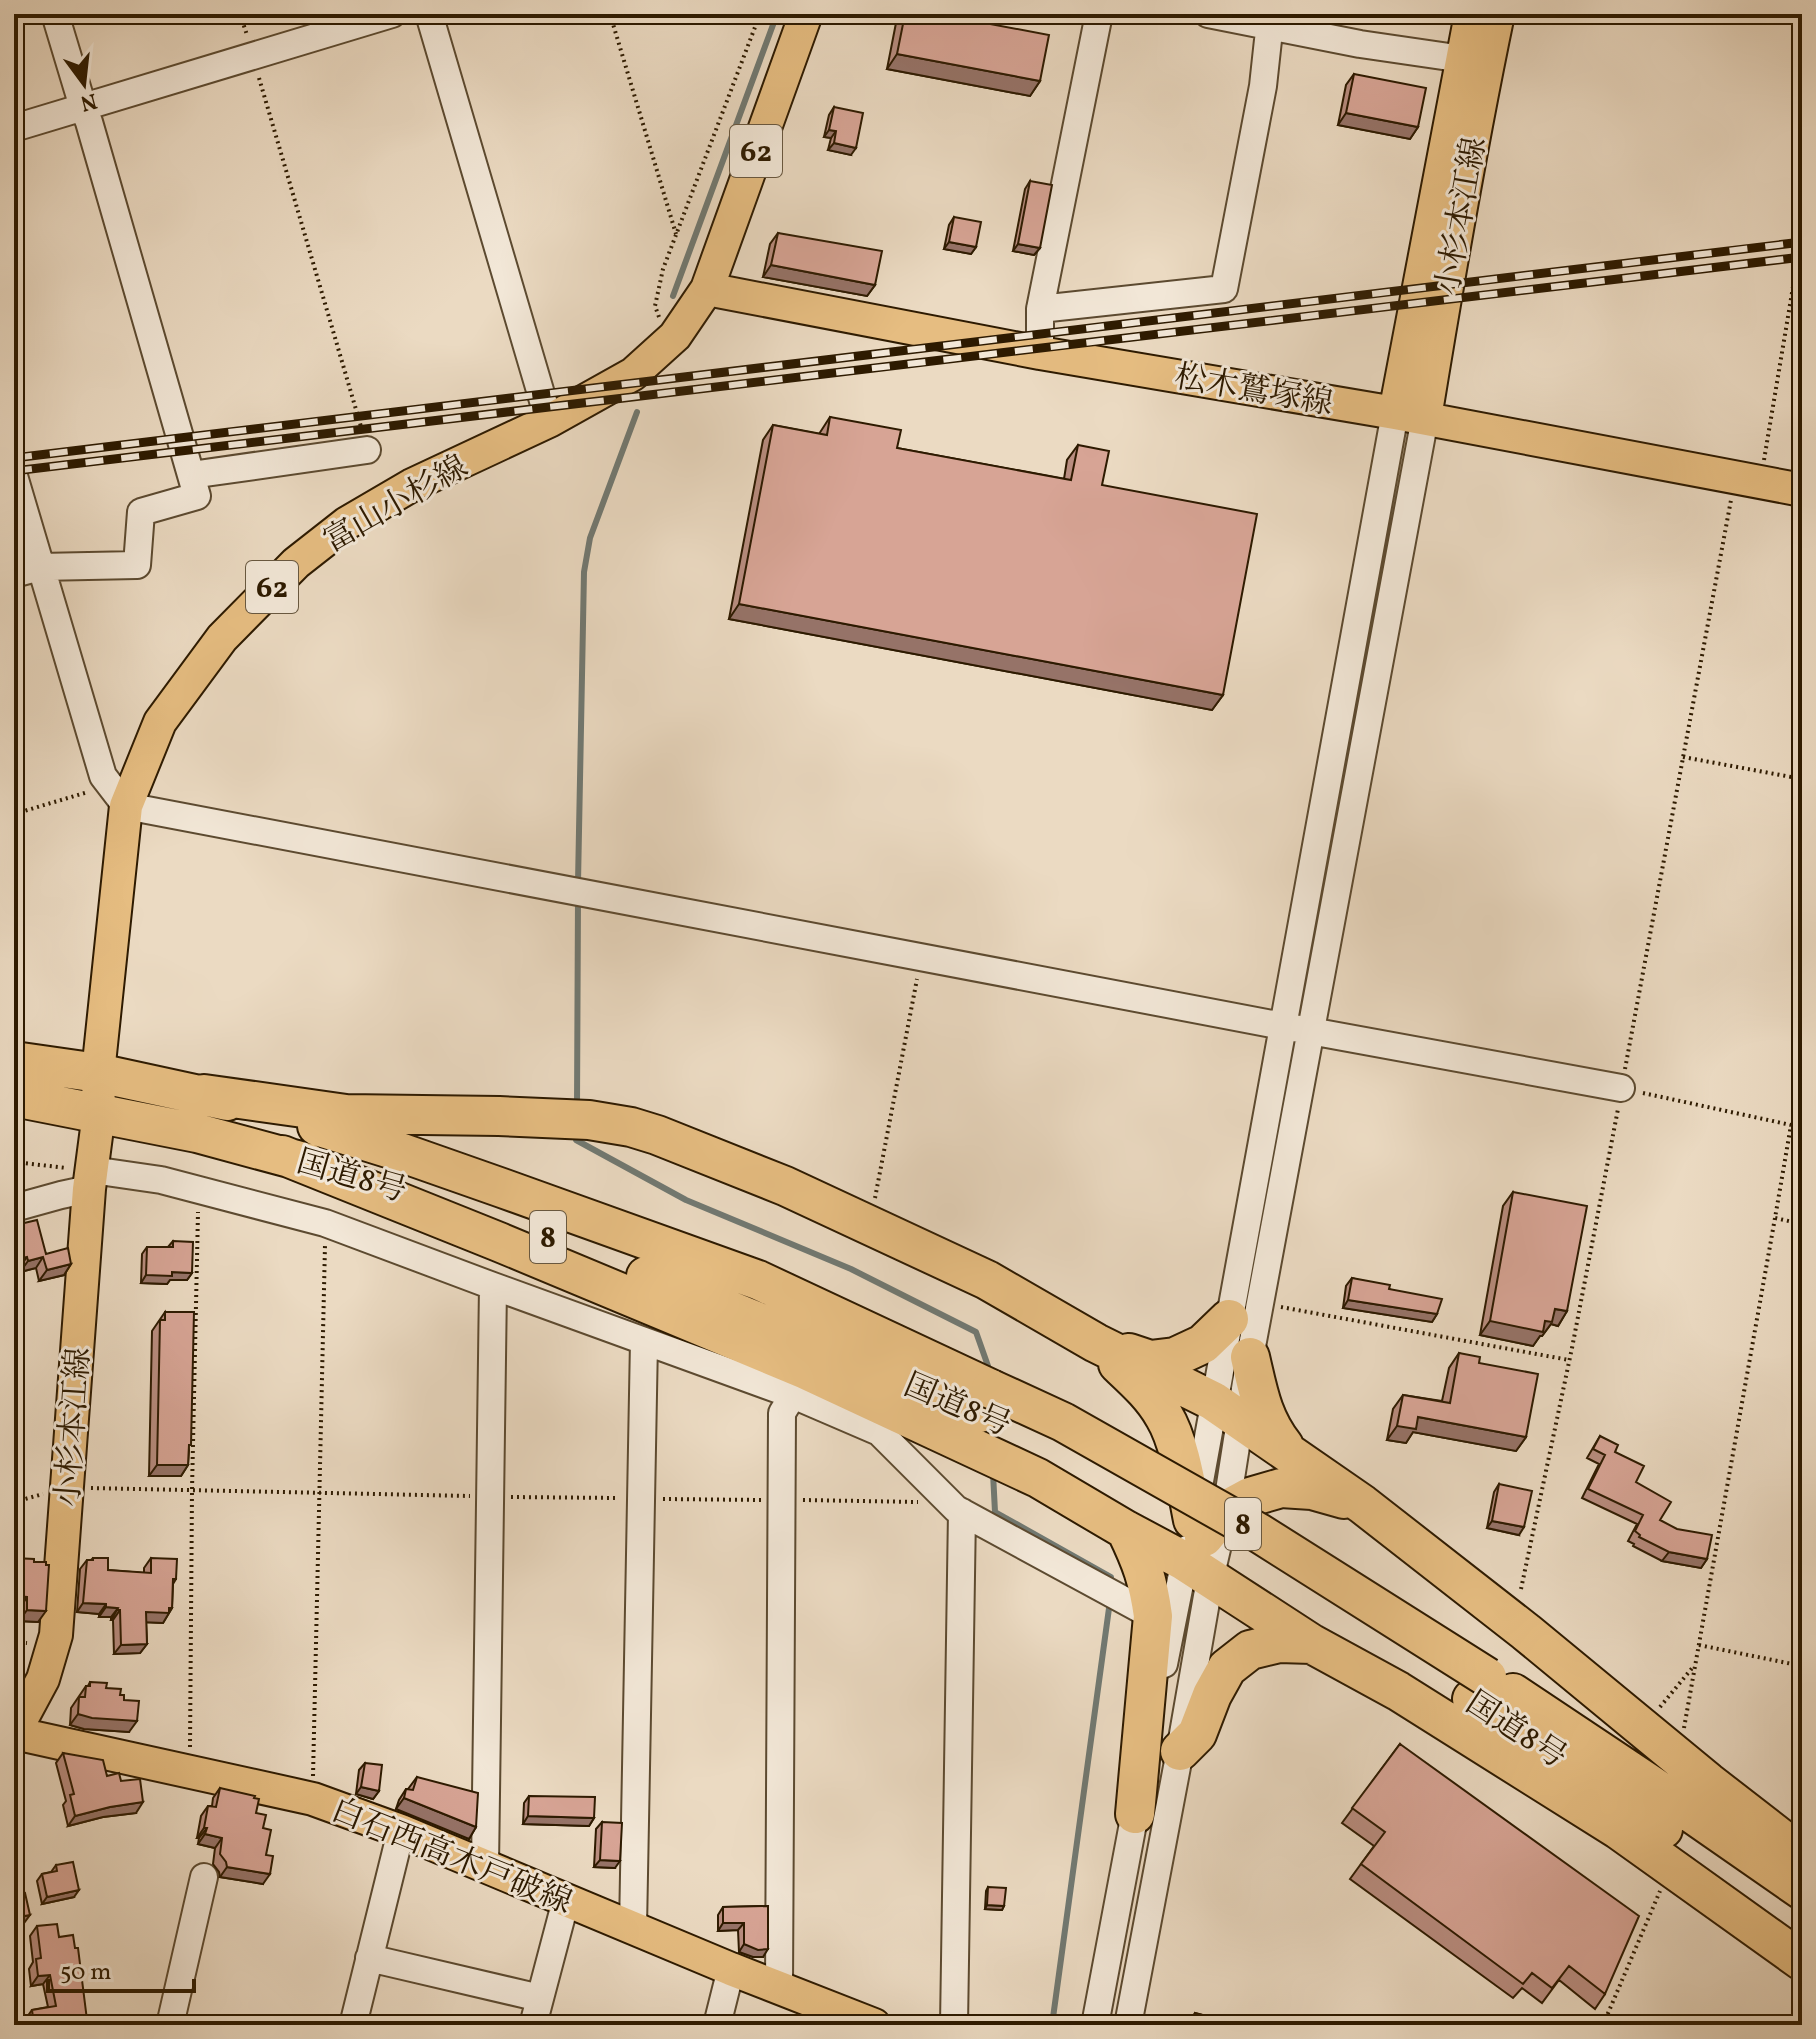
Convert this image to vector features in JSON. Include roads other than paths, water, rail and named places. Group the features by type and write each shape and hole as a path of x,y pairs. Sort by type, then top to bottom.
{"highway":[{"name":"国道8号","path":"14,1061 98,1073 204,1094 391,1149 758,1280 985,1401 1051,1446 1651,1785 1802,1890"},
{"path":"204,1094 346,1114 589,1120 631,1127 785,1186 987,1280 1096,1343 1227,1411 1362,1504 1802,1855"},
{"name":"国道8号","path":"14,1097 197,1133 488,1213 742,1314 985,1401"},
{"path":"282,1155 806,1370 1038,1478 1197,1570 1312,1644 1398,1691 1619,1830 1802,1961"},
{"path":"1096,1343 1150,1360 1175,1357 1203,1344 1244,1312"},
{"path":"1096,1343 1147,1391 1166,1418 1181,1461 1210,1515 1197,1570"},
{"path":"1250,1357 1262,1406 1272,1431 1291,1455"},
{"path":"1210,1515 1250,1497 1281,1488 1312,1490 1362,1504"},
{"path":"1126,1530 1149,1585 1153,1616 1135,1814"},
{"path":"1180,1751 1197,1734 1212,1695 1227,1668 1250,1650 1279,1643 1312,1644"},
{"name":"国道8号","path":"1480,1688 1535,1738 1802,1928"}],"main road":[{"name":"富山小杉線","path":"99,1113 98,1073 118,796 160,722 222,638 296,563 347,523 412,485 549,421 633,374 675,336 707,289 806,14"},
{"name":"小杉本江線","path":"1410,415 1471,14"},
{"name":"小杉本江線","path":"1410,415 1451,265 1498,14"},
{"name":"松木鷲塚線","path":"707,289 1040,353 1410,415 1802,490"},
{"name":"小杉本江線","path":"14,1733 43,1679 56,1635 91,1180 99,1113"},
{"name":"白石西高木戸破線","path":"14,1733 313,1799 401,1831 731,1969 874,2025"}],"street":[{"path":"14,574 40,567 137,565 141,512 197,496 94,137 55,14"},
{"path":"14,128 392,14"},
{"path":"429,14 549,421"},
{"path":"1040,353 1040,309 1099,14"},
{"path":"1208,14 1272,20 1360,44 1463,59"},
{"path":"1040,309 1224,289 1263,86 1272,20"},
{"path":"1210,1515 1244,1312 1283,1026 1410,415"},
{"path":"1227,1411 1250,1357 1244,1312 1310,1031 1410,415"},
{"path":"191,475 367,450"},
{"path":"14,476 103,776 118,796 917,957 1621,1088"},
{"path":"14,1208 61,1195 91,1180 161,1180 325,1223 793,1395 879,1432 962,1512 1153,1616"},
{"path":"485,1866 493,1286"},
{"path":"633,1928 644,1341"},
{"path":"779,1986 782,1413 793,1395"},
{"path":"954,2025 962,1512"},
{"path":"1128,2025 1180,1751 1197,1570"},
{"path":"1095,2025 1135,1814 1197,1570"},
{"path":"353,2025 401,1831"},
{"path":"170,2025 204,1877"},
{"path":"533,2025 566,1900"},
{"path":"369,1958 540,1998"},
{"path":"717,2025 731,1969"}],"waterway":[{"path":"673,296 777,14"},
{"path":"578,883 584,572 590,538 637,412"},
{"path":"577,1107 578,899"},
{"path":"577,1131 576,1140 686,1200 851,1269 976,1332 988,1374"},
{"path":"993,1473 995,1512 1111,1577 1111,1585"},
{"path":"1052,2025 1110,1601"}],"railway":[{"path":"14,458 1802,242"},
{"path":"14,471 1802,257"}]}
